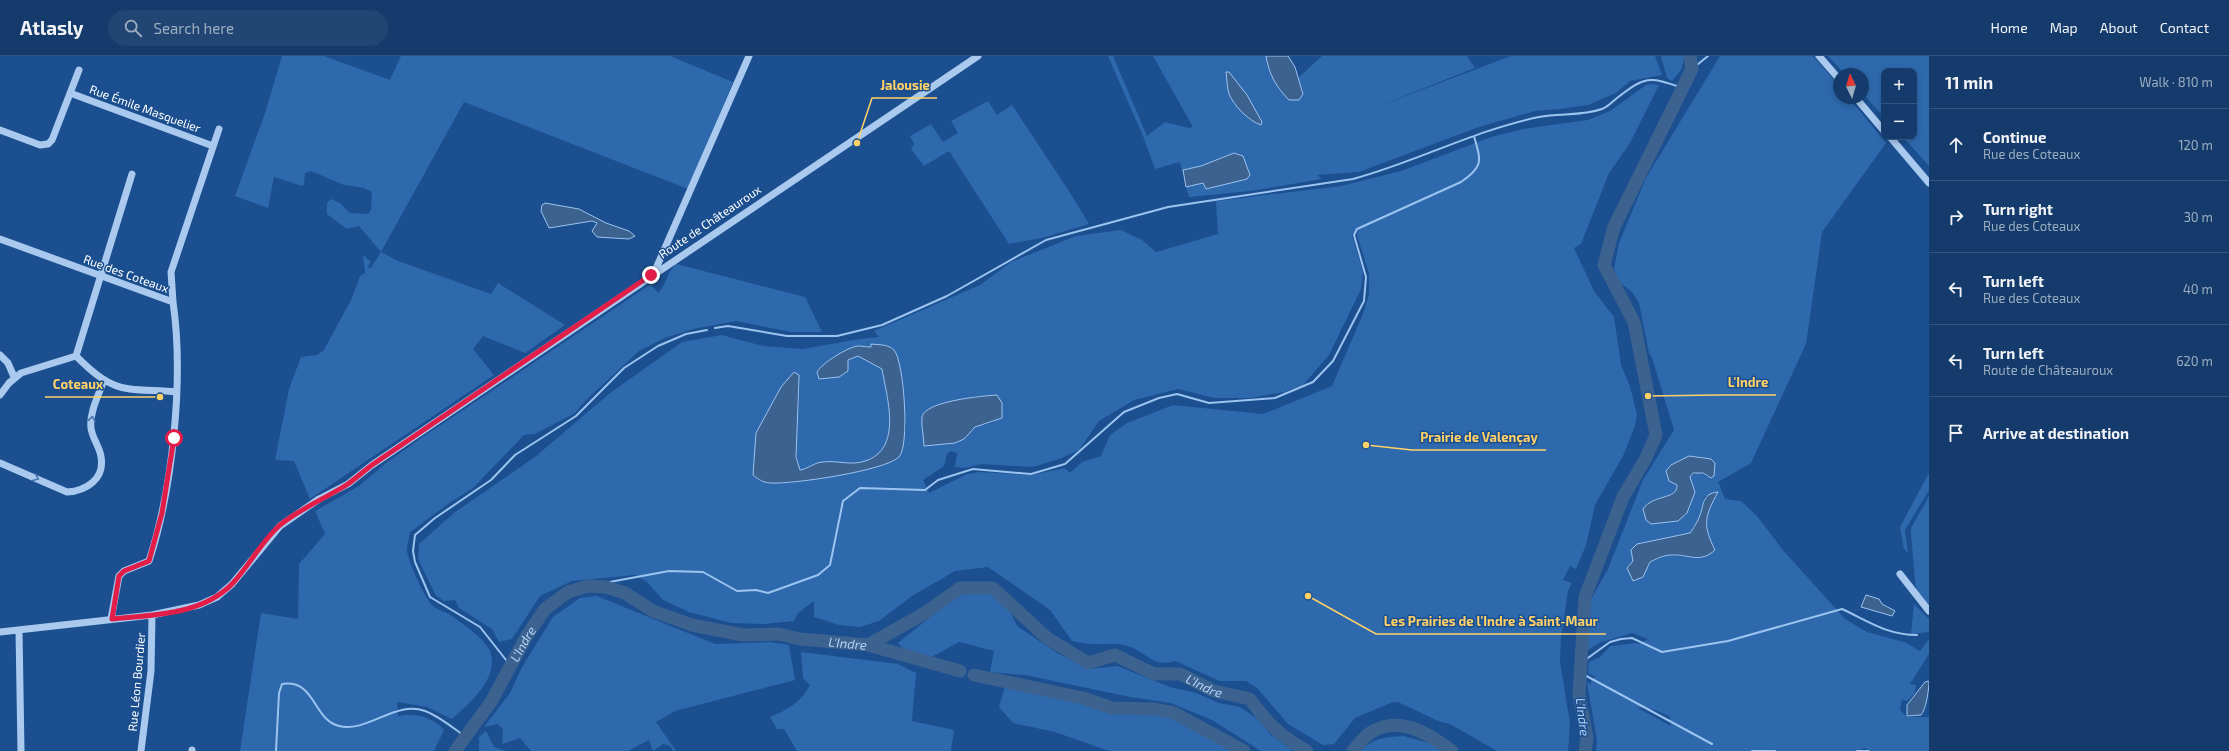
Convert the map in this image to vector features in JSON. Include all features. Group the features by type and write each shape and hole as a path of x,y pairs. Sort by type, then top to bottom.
{"street":[{"path":"654,273 749,56"},
{"name":"Route de Châteauroux","path":"0,632 152,615 198,605 217,597 232,584 280,526 319,499 348,484 377,461 978,56"},
{"path":"1820,56 1833,72"},
{"path":"0,130 40,145 48,144 52,140 79,70"},
{"name":"Rue Émile Masquelier","path":"70,93 213,146"},
{"path":"1861,104 1881,127"},
{"path":"173,302 171,272 219,129"},
{"path":"1893,140 1929,182"},
{"path":"76,356 132,174"},
{"name":"Rue des Coteaux","path":"0,239 173,302 176,330 176,392 172,446 162,513 149,561 124,571 119,576 112,619"},
{"path":"0,355 8,363 14,377"},
{"path":"0,396 14,377 21,373 76,356"},
{"path":"76,356 92,372 112,385 129,389 176,392"},
{"path":"0,463 67,492 78,491 90,484 99,475 101,466 101,457 91,429 91,421 104,380"},
{"path":"1900,574 1929,611"},
{"name":"Rue Léon Bourdier","path":"142,751 151,671 152,615"},
{"path":"19,630 21,751"}],"shaded area":[{"path":"282,56 324,56 390,80 401,56 670,56 733,82 688,189 464,102 381,252 359,226 347,229 327,214 327,203 331,199 340,203 350,213 368,214 371,210 372,192 364,188 344,185 311,171 305,173 304,185 302,186 274,177 268,208 235,196 265,113"},
{"path":"1108,56 1113,56 1147,136 1165,122 1189,128 1193,127 1153,56 1266,56 1269,69 1274,80 1289,100 1299,100 1303,94 1298,78 1322,56 1467,56 1475,68 1374,108 1511,56 1655,56 1662,75 1630,81 1616,93 1588,105 1535,111 1479,127 1359,172 1317,175 1322,179 1251,191 1189,197 1186,187 1203,183 1247,179 1250,175 1243,156 1234,153 1201,166 1182,171 1180,162 1155,169 1143,136"},
{"path":"1266,56 1288,56 1295,67 1303,94 1299,100 1289,100 1280,90 1271,74"},
{"path":"1661,56 1685,56 1681,70 1672,81 1667,78"},
{"path":"1720,56 1813,56 1833,79 1833,104 1854,104 1881,137 1881,140 1884,140 1886,143 1822,232 1806,344 1751,463 1718,482 1725,499 1741,501 1757,516 1782,549 1845,619 1867,632 1904,642 1920,651 1929,639 1929,654 1910,684 1916,685 1914,694 1907,701 1902,699 1900,710 1907,717 1929,717 1929,751 1872,751 1864,748 1858,751 1596,751 1597,741 1587,682 1591,684 1591,681 1595,677 1588,673 1589,662 1600,657 1610,646 1636,643 1639,644 1648,639 1632,633 1599,643 1585,652 1589,603 1608,569 1643,480 1674,430 1652,358 1649,353 1639,303 1632,292 1618,281 1614,269 1619,243 1646,178","holes":["1689,456 1711,459 1714,476 1708,477 1698,472 1690,477 1695,492 1687,513 1662,497 1670,496 1677,489 1675,483 1669,481","1718,492 1710,508 1707,521 1708,534 1715,550 1696,558 1669,555 1650,562 1648,568 1627,568 1633,561 1637,544 1690,533 1699,519 1704,497","1638,708 1646,708 1663,713 1670,717 1671,726"]},
{"path":"1828,56 1929,56 1929,166 1906,140 1917,140 1917,68 1881,68 1881,114 1869,101 1869,68 1839,68"},
{"path":"1226,72 1229,72 1247,95 1262,122 1261,125 1247,117 1231,99 1227,86"},
{"path":"1646,85 1659,85 1630,143 1609,173 1581,244 1574,248 1594,291 1614,317 1621,365 1630,386 1637,415 1635,426 1623,456 1595,505 1586,545 1576,569 1570,566 1563,580 1572,583 1568,591 1561,638 1560,662 1570,723 1568,751 1497,751 1450,724 1438,721 1398,702 1393,702 1355,718 1334,744 1323,745 1288,724 1257,688 1246,681 1220,681 1175,661 1161,663 1125,645 1090,644 1072,641 1050,610 988,567 955,571 912,596 879,621 860,627 839,625 814,617 814,601 798,613 794,621 764,624 731,623 689,612 663,600 647,582 635,575 572,581 540,596 512,639 499,642 492,629 459,608 455,600 444,601 436,596 418,559 419,544 455,512 535,457 610,393 682,342 722,335 763,346 803,349 879,337 874,331 980,285 1011,262 1076,236 1121,230 1142,240 1156,252 1218,234 1216,201 1341,186 1401,171 1491,137 1523,129 1588,120 1610,111","holes":["1360,225 1357,235 1369,274 1369,294 1363,314 1332,386 1263,414 1173,405 1127,423 1110,435 1101,456 1082,462 1070,473 1065,468 1032,475 979,472 967,474 929,493 923,480 944,466 947,454 951,451 957,453 955,467 965,468 981,464 1033,467 1062,458 1079,450 1099,421 1134,400 1178,389 1214,398 1250,398 1284,392 1303,385 1329,355 1361,289 1363,272 1352,235","871,345 895,353 901,380 906,429 899,457 883,465 797,482 771,483 760,481 753,475 756,433 799,375 800,387 796,447 800,470 820,462 860,462 877,455 884,446 890,421 882,369 858,356 848,360 858,346 871,347","997,395 994,422 975,427 969,431 971,397"]},
{"path":"988,101 997,115 1012,105 1089,224 1042,238 1009,244 949,151 924,166 911,149 914,144 910,136 931,124 943,142 958,133 951,121"},
{"path":"1234,153 1243,156 1250,175 1247,179 1206,189 1203,183 1186,187 1183,170 1201,166"},
{"path":"545,203 579,209 606,223 629,231 635,236 629,239 597,237 592,231 597,223 592,221 549,228 541,211 542,205"},
{"path":"381,252 398,261 491,294 498,283 565,325 525,353 483,336 473,349 494,375 310,499 294,461 275,460 289,389 301,357 317,355 324,350 352,298 360,276 365,273 363,255 371,262 368,266 370,269"},
{"path":"676,264 805,297 822,332 791,332 736,321 693,329 665,338 639,351 585,401 575,413 535,434 524,435 473,488 410,532 407,549 408,556 417,580 426,596 433,606 452,616 479,637 488,647 492,661 491,671 481,690 467,706 452,719 427,707 397,702 398,716 417,715 435,722 444,730 434,751 240,751 261,613 298,619 299,564 325,534 315,511 359,486 386,463 420,439 651,284 658,293 672,268"},
{"path":"871,344 889,347 894,350 898,357 903,386 905,421 902,450 899,457 890,462 858,472 818,479 769,483 762,481 753,475 756,433 781,387 794,372 799,375 796,457 800,470 820,462 860,462 877,455 884,446 890,421 882,369 858,356 848,360 848,371 839,377 819,379 817,372 824,364 842,352 858,346 871,347"},
{"path":"997,395 1002,403 1002,418 975,427 964,439 955,443 924,446 922,417 925,412 943,403 955,400"},
{"path":"1689,456 1711,459 1715,463 1714,476 1711,478 1703,473 1693,473 1690,477 1695,492 1687,513 1678,521 1651,524 1646,520 1643,509 1647,504 1674,493 1677,485 1669,481 1666,471 1671,465"},
{"path":"1929,473 1929,490 1905,530 1908,553 1904,549 1900,527"},
{"path":"1718,492 1710,508 1707,520 1708,533 1715,550 1704,557 1671,555 1660,557 1650,562 1643,577 1633,581 1627,568 1633,561 1631,550 1637,544 1690,533 1698,520 1708,495"},
{"path":"1929,496 1929,605 1917,590 1915,582 1911,528"},
{"path":"969,591 989,592 1010,611 1017,626 1059,654 1089,669 1117,666 1170,687 1196,693 1219,703 1240,707 1259,720 1270,734 1293,751 1261,751 1212,720 1171,703 1130,697 1025,675 990,672 994,651 959,642 917,665 898,643 949,602"},
{"path":"1866,595 1879,599 1882,604 1895,611 1892,616 1861,607"},
{"path":"597,596 715,644 770,642 789,645 795,680 675,711 656,722 676,751 673,751 670,746 663,744 653,751 649,740 628,751 531,751 520,738 502,744 503,729 498,724 484,727 510,693 522,667 553,617 580,598"},
{"path":"1914,604 1929,619 1929,632 1911,634"},
{"path":"801,652 898,664 916,673 912,721 954,730 951,751 797,751 784,729 777,729 770,717 783,711 798,701 810,685 803,678"},
{"path":"1929,681 1927,699 1923,712 1921,715 1907,716 1907,705 1925,682"},
{"path":"1005,686 1113,710 1154,713 1172,717 1201,731 1233,751 1109,751 1055,732 1013,723 999,707"},
{"path":"486,731 494,747 507,751 479,751 479,737"},
{"path":"1404,736 1432,744 1441,751 1359,751 1370,743 1380,739"}],"waterway":[{"name":"L'Indre","path":"1585,751 1587,738 1579,694 1585,597 1623,497 1646,458 1656,435 1634,322 1604,265 1614,227 1692,69 1690,56"},
{"path":"1692,69 1708,56"},
{"path":"715,328 728,326 787,336 837,336 882,325 947,296 1046,240 1168,207 1353,179 1515,123 1539,117 1587,113 1602,109 1635,85 1648,80 1662,81 1683,88"},
{"path":"588,586 669,571 703,572 737,591 756,590 768,593 818,575 830,565 843,501 860,488 925,490 938,480 973,469 1031,474 1065,464 1124,412 1159,398 1177,394 1209,403 1275,398 1313,382 1333,361 1364,301 1366,277 1354,235 1357,229 1461,182 1474,172 1479,162 1474,136"},
{"path":"510,665 480,627 430,597 415,562 413,551 415,535 435,518 491,480 515,455 576,416 624,368 658,346 686,334 707,330"},
{"name":"L'Indre","path":"455,751 491,702 526,637 545,609 568,592 588,586 606,587 625,593 653,611 692,625 743,635 779,634 800,639 868,645 925,613 960,588 993,588 1047,638 1088,663 1115,655 1154,674 1180,674 1214,691 1250,699 1275,729 1307,751"},
{"path":"1581,663 1610,642 1621,639 1632,638 1662,652 1728,641 1842,609 1887,630 1896,633 1917,635"},
{"path":"868,645 960,671"},
{"path":"1581,673 1712,744"},
{"path":"974,675 1083,698 1112,708 1155,709 1174,713 1244,751"},
{"path":"276,751 279,693 282,684 293,684 301,687 308,693 323,716 330,722 339,726 350,727 360,725 392,713 414,709 425,711 435,716 446,722 466,737"},
{"name":"L'Indre","path":"1353,751 1370,733 1392,725 1413,728 1434,738 1452,751"},
{"path":"1752,751 1775,751"},
{"path":"1857,751 1869,751"}],"place":[{"name":"Jalousie","path":"857,143"},
{"name":"L'Indre","path":"1648,396"},
{"name":"Coteaux","path":"160,397"},
{"name":"Prairie de Valençay","path":"1366,445"},
{"name":"Les Prairies de l'Indre à Saint-Maur","path":"1308,596"}],"route":[{"path":"174,438 162,513 149,561 132,567 124,571 119,576 112,619 152,615 179,610 198,605 217,597 232,584 266,540 280,526 319,499 348,484 372,465 651,275"}]}
